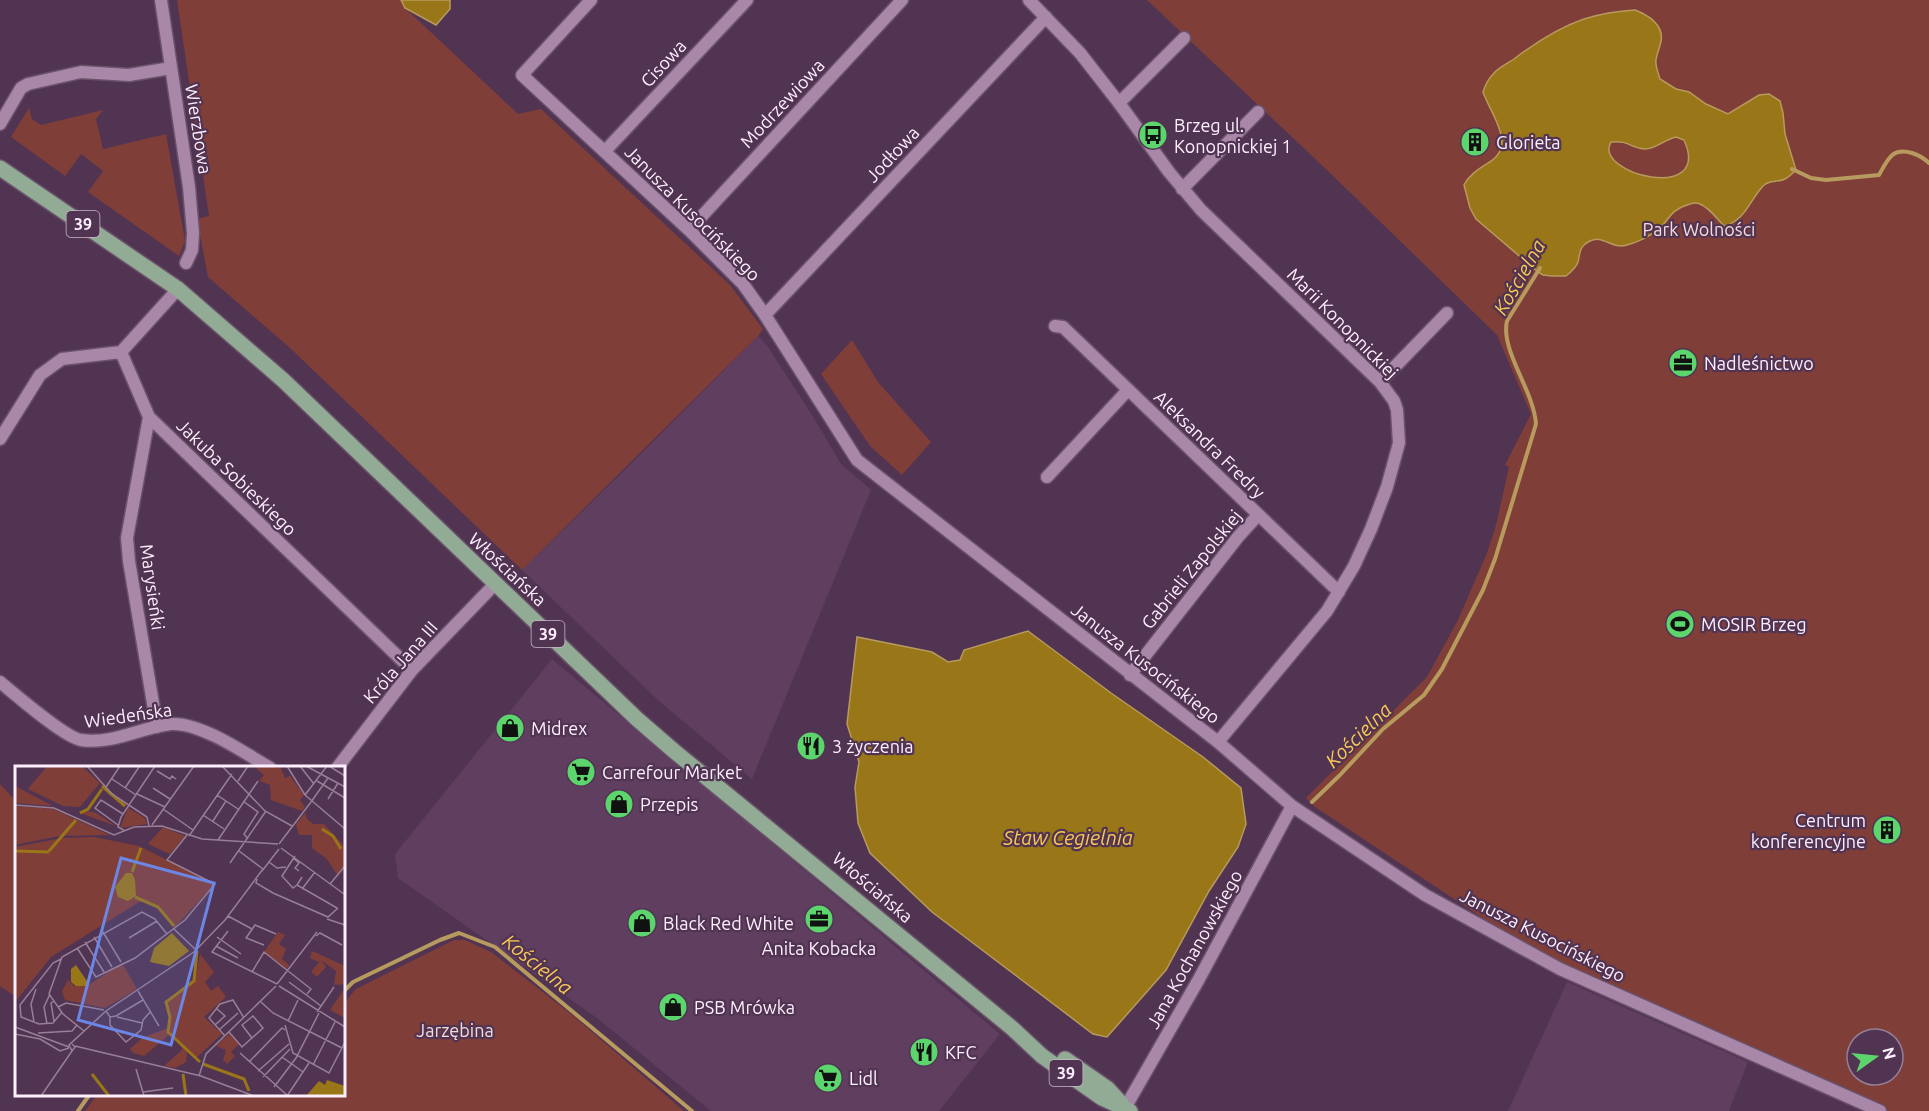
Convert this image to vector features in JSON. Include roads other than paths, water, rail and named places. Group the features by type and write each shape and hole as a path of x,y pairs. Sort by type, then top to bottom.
{"main road":[{"name":"Włościańska","path":"0,168 178,289 283,380 495,584 674,751 1012,1028 1049,1049 1108,1089 1128,1109"}],"street":[{"name":"Wierzbowa","path":"161,0 189,187 193,233 192,250 186,263"},
{"name":"Janusza Kusocińskiego","path":"591,0 522,75 689,230 743,284 857,460 1218,742 1292,806 1425,895 1560,969 1880,1111"},
{"name":"Cisowa","path":"605,151 747,0"},
{"name":"Modrzewiowa","path":"689,230 902,0"},
{"name":"Marii Konopnickiej","path":"1029,0 1080,53 1182,189 1380,382 1394,400 1398,410 1399,443 1387,487 1354,566 1327,610 1218,742"},
{"name":"Jodłowa","path":"765,315 1046,17"},
{"path":"1119,103 1184,38"},
{"path":"0,124 21,88 28,84 81,72 129,75 171,68"},
{"path":"1182,189 1258,112"},
{"path":"0,439 40,375 62,359 121,352 178,289"},
{"path":"1380,382 1447,313"},
{"name":"Aleksandra Fredry","path":"1055,326 1063,327 1339,592"},
{"name":"Jakuba Sobieskiego","path":"121,352 149,417 412,670"},
{"path":"1047,477 1128,390"},
{"name":"Marysieńki","path":"149,417 127,538 157,727"},
{"name":"Gabrieli Zapolskiej","path":"1130,675 1258,514"},
{"name":"Króla Jana III","path":"339,766 412,670 495,584"},
{"name":"Wiedeńska","path":"0,682 57,727 80,740 103,740 172,724 195,727 266,766"},
{"name":"Jana Kochanowskiego","path":"1128,1109 1292,806"}],"water":[{"path":"401,0 450,0 450,9 436,25 405,8"},
{"path":"1635,10 1650,18 1660,30 1661,43 1656,64 1660,79 1728,114 1759,95 1769,94 1780,101 1785,134 1796,170 1785,179 1763,186 1742,215 1724,226 1704,206 1697,203 1691,204 1676,210 1661,227 1642,240 1621,246 1603,240 1593,240 1583,246 1577,264 1566,276 1543,275 1476,219 1470,208 1464,185 1466,181 1497,156 1501,148 1500,130 1483,92 1484,89 1497,70 1556,31 1590,17","holes":["1676,137 1684,140 1688,160 1682,172 1669,177 1651,177 1633,172 1618,164 1610,154 1611,142 1622,142 1644,149 1652,148"]},
{"name":"Staw Cegielnia","path":"1028,631 1111,693 1203,757 1241,788 1246,824 1238,847 1209,891 1166,970 1107,1037 1093,1034 932,912 870,853 858,823 855,787 859,762 847,724 857,637 932,652 948,662 960,660 964,650"}],"waterway":[{"name":"Kościelna","path":"1792,169 1811,178 1826,180 1879,175 1891,156 1900,152 1914,154 1929,163"},
{"name":"Kościelna","path":"1312,802 1383,729 1424,695 1442,669 1483,590 1495,559 1536,424 1530,398 1508,345 1507,321 1540,268"},
{"name":"Kościelna","path":"345,990 353,982 459,933 495,947 692,1111"},
{"name":"Kościelna","path":"78,1111 89,1096"}],"place":[{"name":"Brzeg ul. Konopnickiej 1","path":"1153,135"},
{"name":"Glorieta","path":"1475,142"},
{"name":"Nadleśnictwo","path":"1683,363"},
{"name":"MOSIR Brzeg","path":"1680,624"},
{"name":"Midrex","path":"510,728"},
{"name":"3 życzenia","path":"811,746"},
{"name":"Carrefour Market","path":"581,772"},
{"name":"Przepis","path":"619,804"},
{"name":"Centrum konferencyjne","path":"1887,830"},
{"name":"Anita Kobacka","path":"819,919"},
{"name":"Black Red White","path":"642,923"},
{"name":"PSB Mrówka","path":"673,1007"},
{"name":"KFC","path":"924,1052"},
{"name":"Lidl","path":"828,1078"}],"park label":[{"name":"Park Wolności","path":"1699,229"},
{"name":"Jarzębina","path":"455,1030"}]}
